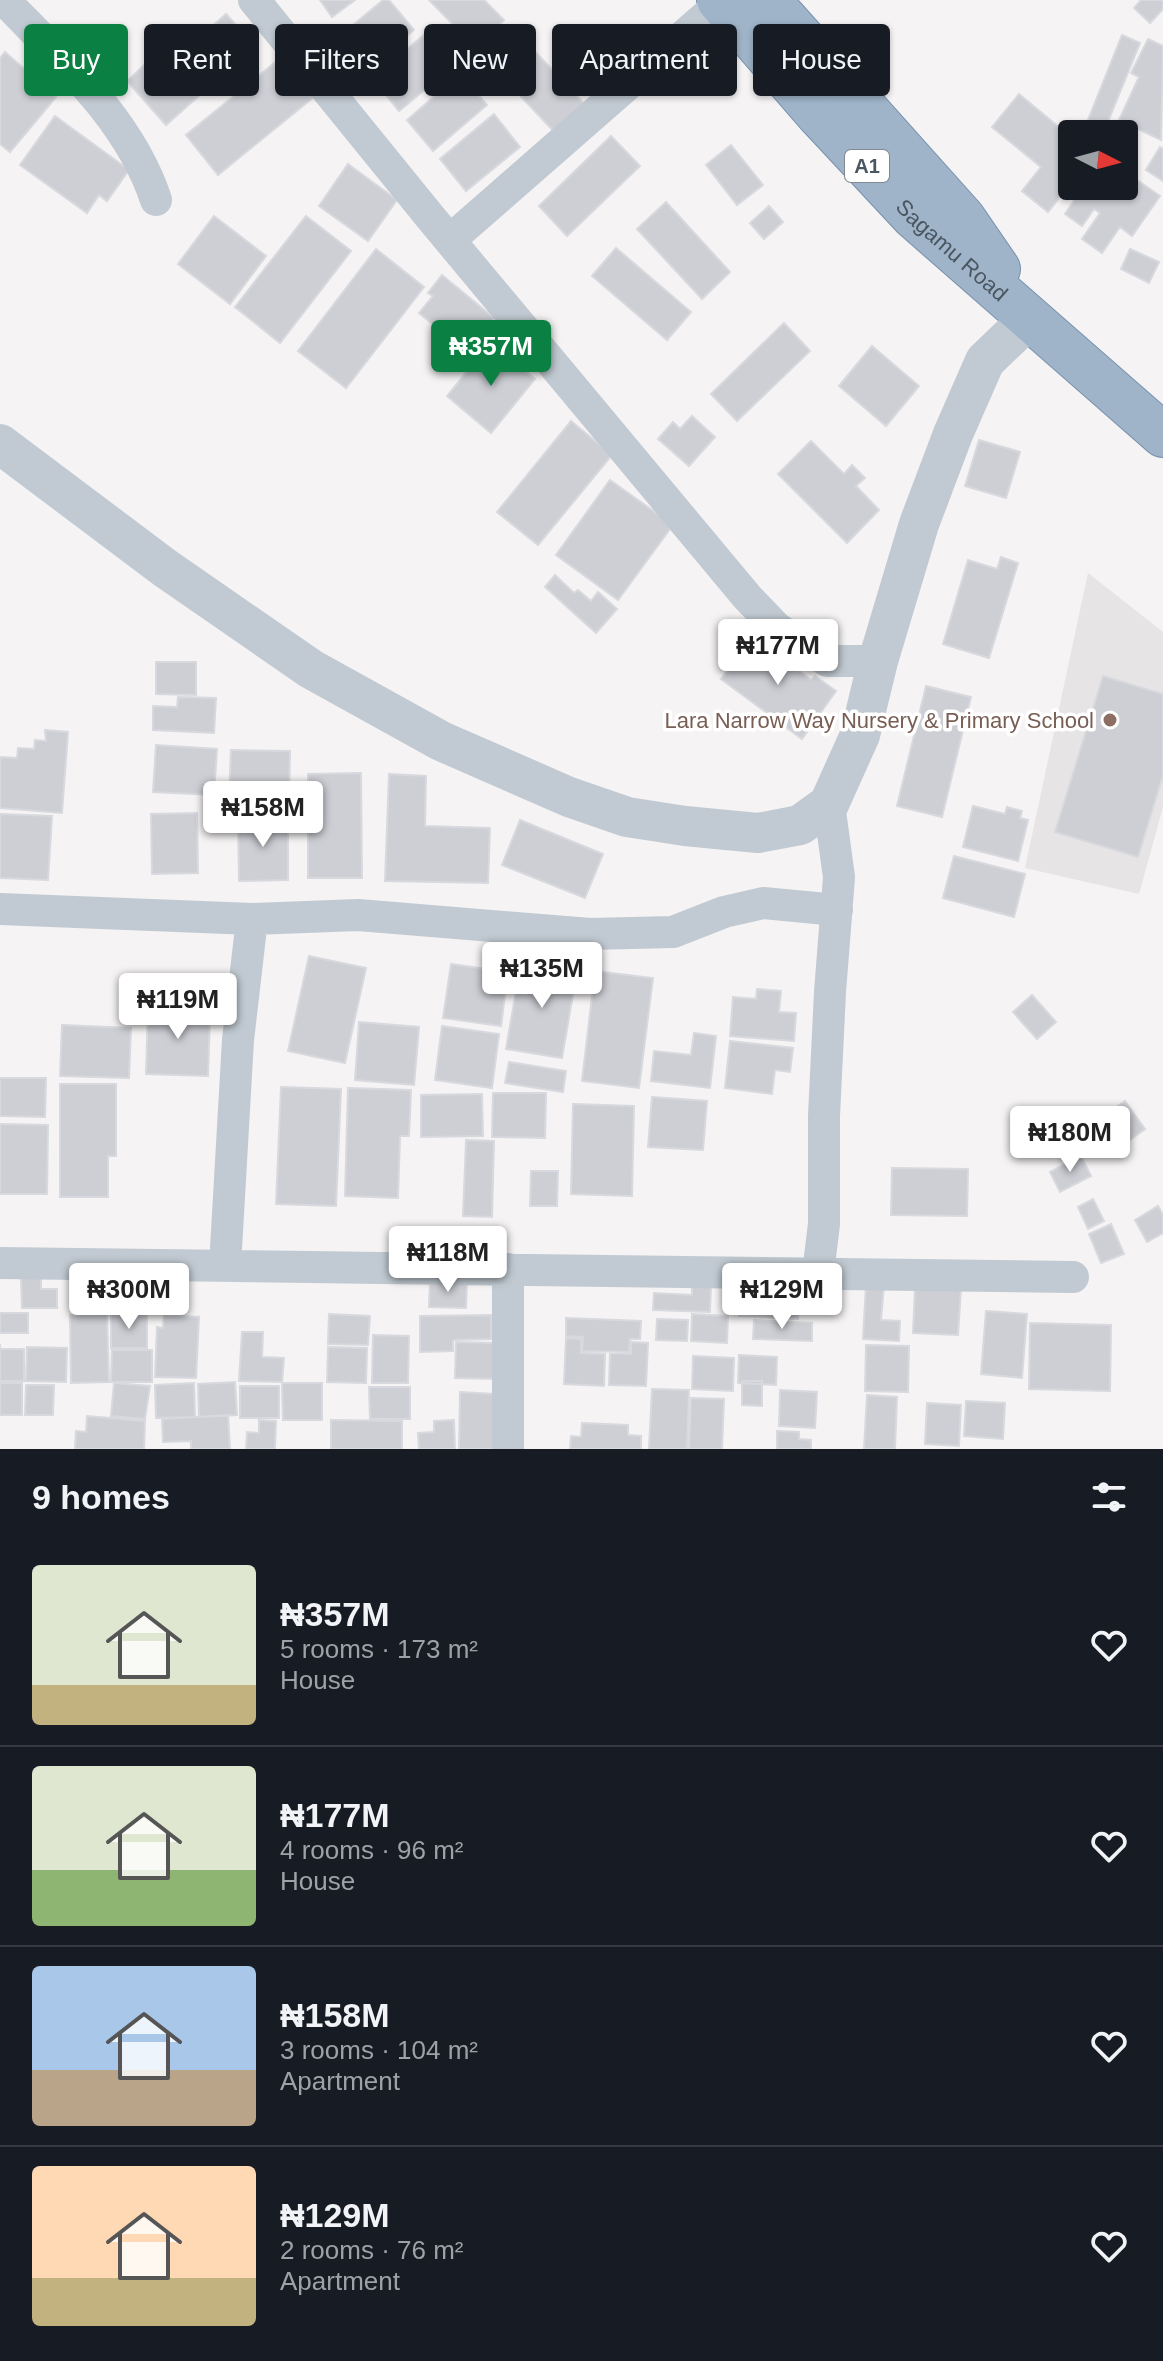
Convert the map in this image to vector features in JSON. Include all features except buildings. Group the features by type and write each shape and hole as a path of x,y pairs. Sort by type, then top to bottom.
{"highway":[{"name":"Sagamu Road","path":"768,0 831,100"},
{"name":"Sagamu Road","path":"720,1 963,218 1031,317 1102,384 1163,435"}],"street":[{"path":"4,0 64,62 125,133 146,170 156,200"},
{"path":"254,0 738,586 777,628 827,661 878,661"},
{"path":"450,240 720,1"},
{"path":"0,444 165,568 311,669 441,741 569,797 627,817 758,833 800,825 829,804 860,735 878,661 919,524 953,434 985,361 1031,317"},
{"path":"818,1273 824,1224 824,1116 839,877 829,804"},
{"path":"0,909 252,919 358,915 590,934 673,932 724,912 763,903 837,910"},
{"path":"225,1266 238,1040 252,919"},
{"path":"0,1263 1073,1277"},
{"path":"508,1269 508,1449"}],"shaded area":[{"name":"Lara Narrow Way Nursery & Primary School","path":"1088,573 1163,632 1163,807 1139,894 1025,868"}],"place":[{"name":"Lara Narrow Way Nursery & Primary School","path":"1110,720"}]}
